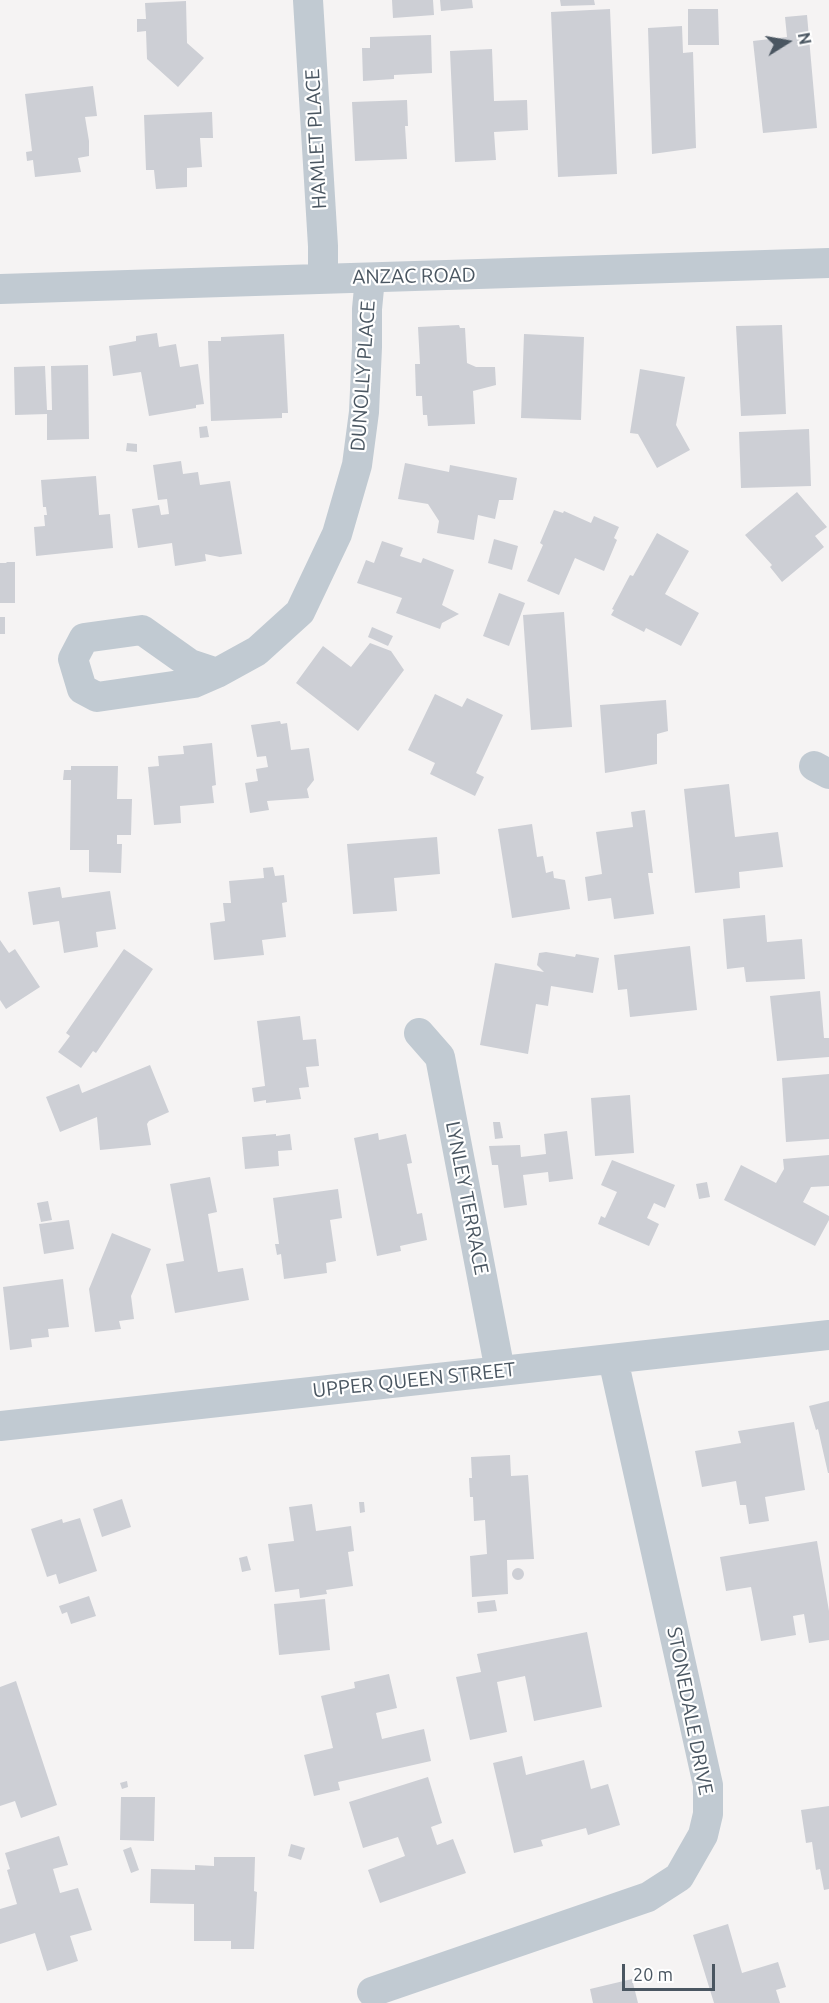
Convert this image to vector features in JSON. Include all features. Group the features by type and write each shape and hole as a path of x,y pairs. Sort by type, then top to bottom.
{"street":[{"name":"HAMLET PLACE","path":"308,0 323,278"},
{"name":"ANZAC ROAD","path":"0,289 829,263"},
{"name":"DUNOLLY PLACE","path":"217,673 257,651 300,612 337,534 357,465 364,412 370,278"},
{"name":"LYNLEY TERRACE","path":"419,1034 440,1057 500,1371"},
{"name":"UPPER QUEEN STREET","path":"0,1426 829,1335"},
{"name":"STONEDALE DRIVE","path":"372,1992 648,1897 679,1877 703,1835 708,1814 708,1785 613,1359"}],"building":[{"path":"392,0 433,0 434,15 393,18"},
{"path":"440,0 472,0 473,8 441,11"},
{"path":"560,0 594,0 595,5 561,6"},
{"path":"186,1 187,43 204,58 178,87 147,59 146,31 137,32 137,19 146,19 145,3"},
{"path":"610,9 617,174 558,177 551,12"},
{"path":"688,9 718,9 719,45 688,45"},
{"path":"807,15 817,128 763,133 753,41 787,37 785,17"},
{"path":"682,26 683,53 693,52 696,148 652,154 648,28"},
{"path":"431,35 432,73 394,75 394,79 363,81 362,48 370,48 370,37"},
{"path":"492,49 494,101 527,100 528,130 494,132 496,160 455,162 450,51"},
{"path":"93,86 97,116 85,117 89,156 78,158 81,172 35,177 33,160 27,161 26,152 32,151 25,94"},
{"path":"407,100 408,126 405,126 407,159 355,161 352,102"},
{"path":"212,112 213,138 200,138 202,167 187,168 187,187 156,189 154,170 146,170 144,115"},
{"path":"459,325 460,328 465,328 467,363 476,367 495,367 496,385 473,391 475,424 428,426 427,415 423,415 422,396 416,396 415,364 420,364 418,327"},
{"path":"782,325 786,414 741,416 736,326"},
{"path":"157,333 159,347 176,344 180,367 198,364 204,404 196,405 196,408 149,416 141,372 113,376 109,346 136,341 136,336"},
{"path":"284,334 288,413 282,413 282,418 211,421 208,341 221,341 221,337"},
{"path":"524,334 584,337 581,420 521,418"},
{"path":"88,365 89,439 47,440 47,414 15,415 14,367 45,366 47,410 52,410 51,366"},
{"path":"640,369 685,377 676,425 690,450 657,468 638,434 630,433"},
{"path":"207,426 209,437 200,438 199,427"},
{"path":"809,429 811,486 741,488 739,432"},
{"path":"127,443 137,444 137,452 126,451"},
{"path":"181,461 183,474 198,472 200,485 230,481 242,554 220,557 205,554 206,561 175,566 172,543 138,548 132,509 159,505 161,515 169,514 167,499 158,500 153,465"},
{"path":"405,463 449,472 450,465 517,478 513,500 499,500 495,519 478,515 474,540 437,533 439,521 428,504 398,499"},
{"path":"96,476 99,515 110,514 113,548 36,556 34,527 45,526 44,515 47,515 46,507 43,507 41,480"},
{"path":"797,492 827,527 815,536 824,547 782,582 770,567 772,565 745,535"},
{"path":"554,510 563,513 564,511 591,523 594,516 619,527 614,538 617,540 604,571 575,558 559,595 527,581 543,545 540,543"},
{"path":"657,533 689,551 665,594 699,613 681,646 646,628 644,632 611,615 630,575 633,576"},
{"path":"494,539 518,546 512,570 488,563"},
{"path":"382,541 403,548 400,556 421,563 423,558 454,570 442,605 459,614 442,623 440,629 396,613 402,598 357,583 366,560 374,563"},
{"path":"15,562 15,603 0,603 0,563"},
{"path":"499,593 525,603 509,646 483,636"},
{"path":"564,612 572,727 531,730 523,615"},
{"path":"0,617 5,617 5,634 0,634"},
{"path":"372,627 393,636 388,646 368,637"},
{"path":"370,643 391,651 404,670 358,731 296,683 323,646 351,667"},
{"path":"435,694 462,707 467,698 503,715 476,773 484,777 475,796 430,774 435,763 408,750"},
{"path":"666,700 668,731 657,734 657,764 605,773 600,705"},
{"path":"280,721 281,724 287,723 291,750 309,748 314,780 307,789 309,798 267,801 269,810 250,813 245,783 258,781 256,769 268,767 266,756 257,757 251,725"},
{"path":"212,743 216,785 212,786 214,803 180,806 181,823 154,825 148,767 159,766 158,756 184,754 183,746"},
{"path":"71,766 118,766 117,799 132,799 131,835 117,835 117,844 122,844 121,873 89,872 89,850 70,850 71,780 63,780 64,770 71,770"},
{"path":"729,784 735,837 778,832 783,867 739,872 740,888 695,893 684,789"},
{"path":"645,810 653,873 648,873 654,914 614,919 611,898 588,901 585,877 602,874 596,832 633,827 631,812"},
{"path":"532,824 537,857 543,856 546,873 553,871 554,878 565,880 570,909 512,918 498,829"},
{"path":"437,837 440,874 394,878 397,911 353,914 347,844"},
{"path":"273,867 275,876 284,875 287,902 282,903 286,937 262,940 264,955 214,960 210,923 225,921 223,903 231,903 229,881 264,878 263,868"},
{"path":"60,887 62,898 110,891 116,929 96,932 98,947 64,953 59,921 33,925 28,892"},
{"path":"765,915 767,942 802,939 805,979 746,982 744,967 727,969 723,919"},
{"path":"0,940 9,953 15,949 40,987 6,1009 0,1000"},
{"path":"690,946 697,1010 630,1017 627,989 618,990 614,955"},
{"path":"124,949 153,969 96,1053 93,1051 81,1068 58,1052 70,1036 66,1033"},
{"path":"539,953 599,958 593,993 551,986 548,1006 536,1004 528,1054 480,1045 495,963 544,972 537,965"},
{"path":"820,991 824,1038 829,1038 829,1057 777,1061 770,996"},
{"path":"300,1016 303,1040 316,1039 319,1066 306,1067 309,1087 299,1088 301,1099 254,1102 252,1088 265,1086 257,1021"},
{"path":"150,1065 169,1112 147,1124 151,1145 100,1150 97,1117 60,1132 46,1097 79,1084 82,1093"},
{"path":"829,1074 829,1139 786,1142 782,1078"},
{"path":"630,1095 634,1153 595,1156 591,1098"},
{"path":"493,1122 500,1122 503,1138 495,1139"},
{"path":"567,1131 573,1179 549,1182 548,1172 523,1175 527,1205 504,1208 498,1165 492,1165 489,1146 520,1145 521,1157 546,1154 544,1134"},
{"path":"378,1133 379,1140 406,1134 412,1163 407,1164 417,1214 422,1213 427,1240 400,1246 401,1251 377,1256 354,1138"},
{"path":"276,1134 276,1136 290,1134 292,1150 278,1151 279,1166 245,1169 242,1137"},
{"path":"829,1155 829,1186 811,1187 803,1202 829,1216 815,1246 724,1200 741,1165 776,1183 784,1169 783,1159"},
{"path":"612,1160 675,1185 665,1208 654,1203 647,1218 659,1224 649,1246 598,1224 601,1216 605,1218 617,1192 601,1185"},
{"path":"210,1177 217,1212 208,1214 218,1272 243,1268 249,1300 175,1313 166,1264 184,1261 170,1184"},
{"path":"707,1182 710,1197 699,1199 696,1184"},
{"path":"338,1189 342,1218 330,1220 336,1261 326,1263 327,1273 284,1279 281,1254 277,1255 275,1244 279,1244 273,1198"},
{"path":"48,1201 52,1220 41,1222 37,1203"},
{"path":"69,1220 74,1249 44,1254 39,1224"},
{"path":"112,1233 151,1249 131,1296 134,1319 119,1321 121,1329 95,1332 89,1289"},
{"path":"63,1279 69,1327 48,1329 49,1337 31,1339 32,1347 10,1350 3,1287"},
{"path":"829,1401 828,1473 818,1429 816,1430 809,1406"},
{"path":"794,1422 805,1490 765,1497 769,1521 749,1524 746,1505 740,1505 736,1481 702,1487 695,1451 741,1443 738,1431"},
{"path":"510,1455 511,1476 528,1475 534,1559 507,1560 508,1594 472,1597 470,1556 487,1554 485,1520 474,1521 473,1497 470,1497 471,1457"},
{"path":"122,1499 131,1527 102,1537 93,1509"},
{"path":"359,1502 364,1502 365,1512 360,1513"},
{"path":"312,1504 316,1531 351,1526 354,1551 348,1552 353,1586 326,1590 327,1594 300,1598 299,1589 275,1592 268,1544 294,1541 289,1507"},
{"path":"80,1518 97,1571 59,1584 56,1574 47,1577 31,1529 62,1519 63,1523"},
{"path":"817,1541 829,1611 829,1640 809,1643 804,1614 793,1616 796,1635 761,1641 751,1587 726,1591 720,1557"},
{"path":"247,1556 251,1570 242,1572 239,1558"},
{"path":"520,1568 524,1574 520,1580 516,1580 512,1572"},
{"path":"89,1596 96,1616 71,1624 67,1612 62,1614 59,1606"},
{"path":"325,1599 330,1650 279,1655 274,1604"},
{"path":"495,1600 497,1611 478,1613 477,1602"},
{"path":"587,1632 602,1707 534,1721 525,1676 497,1682 507,1732 470,1740 456,1677 481,1672 477,1654"},
{"path":"389,1674 397,1708 376,1713 382,1739 424,1729 431,1761 338,1782 340,1790 314,1796 304,1755 333,1748 321,1696 355,1688 354,1682"},
{"path":"16,1681 57,1805 21,1818 15,1801 0,1806 0,1687"},
{"path":"522,1756 526,1775 584,1760 591,1789 608,1784 620,1825 588,1835 586,1828 541,1840 543,1846 514,1853 493,1763"},
{"path":"428,1777 442,1823 431,1827 437,1845 453,1839 466,1873 380,1903 368,1870 405,1856 398,1837 363,1848 349,1802"},
{"path":"127,1781 128,1787 122,1789 120,1783"},
{"path":"121,1797 155,1797 154,1841 120,1840"},
{"path":"829,1806 829,1889 824,1890 820,1869 816,1870 812,1842 806,1843 801,1810"},
{"path":"59,1836 68,1865 53,1869 60,1893 78,1888 92,1930 70,1936 78,1961 47,1971 35,1933 0,1944 0,1909 17,1904 7,1870 10,1869 5,1853"},
{"path":"291,1844 305,1848 301,1860 288,1856"},
{"path":"131,1847 139,1870 131,1873 123,1850"},
{"path":"214,1857 255,1857 254,1891 257,1892 254,1949 231,1949 231,1941 194,1941 194,1904 150,1903 151,1869 195,1870 195,1865 214,1866"},
{"path":"728,1924 742,1973 778,1962 786,1987 776,1990 780,2003 714,2003 693,1935"},
{"path":"632,1979 638,2003 593,2003 590,1989"}]}
